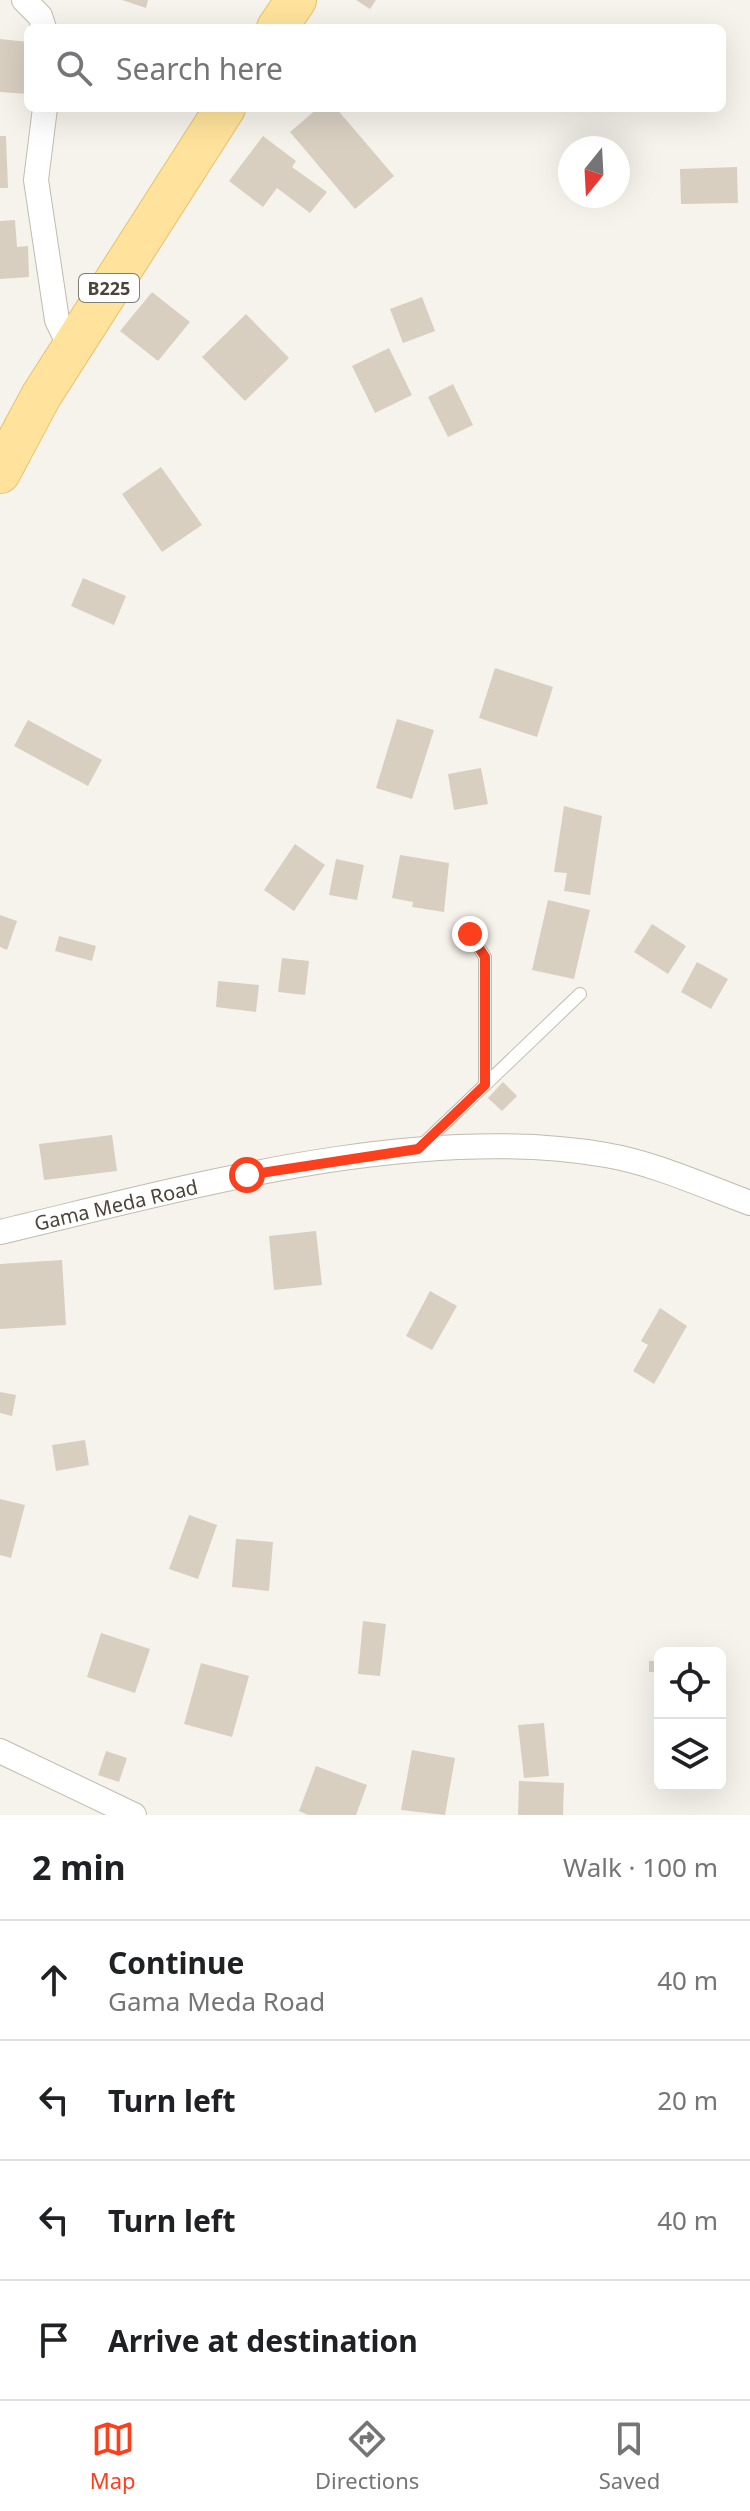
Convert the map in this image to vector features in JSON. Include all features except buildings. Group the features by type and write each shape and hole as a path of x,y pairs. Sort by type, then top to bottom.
{"main road":[{"path":"280,24 296,0"},
{"name":"B225","path":"0,473 71,349 222,112"}],"street":[{"path":"24,0 40,16 43,24"},
{"path":"44,112 36,180 57,320 71,349"},
{"name":"Gama Meda Road","path":"0,1232 247,1175 456,1145 607,1155 750,1203"},
{"path":"0,1751 134,1815"}],"lane":[{"path":"470,934 485,957 485,1085"},
{"path":"418,1149 580,994"}],"route":[{"path":"247,1175 418,1149 485,1085 485,957 470,934"}]}
